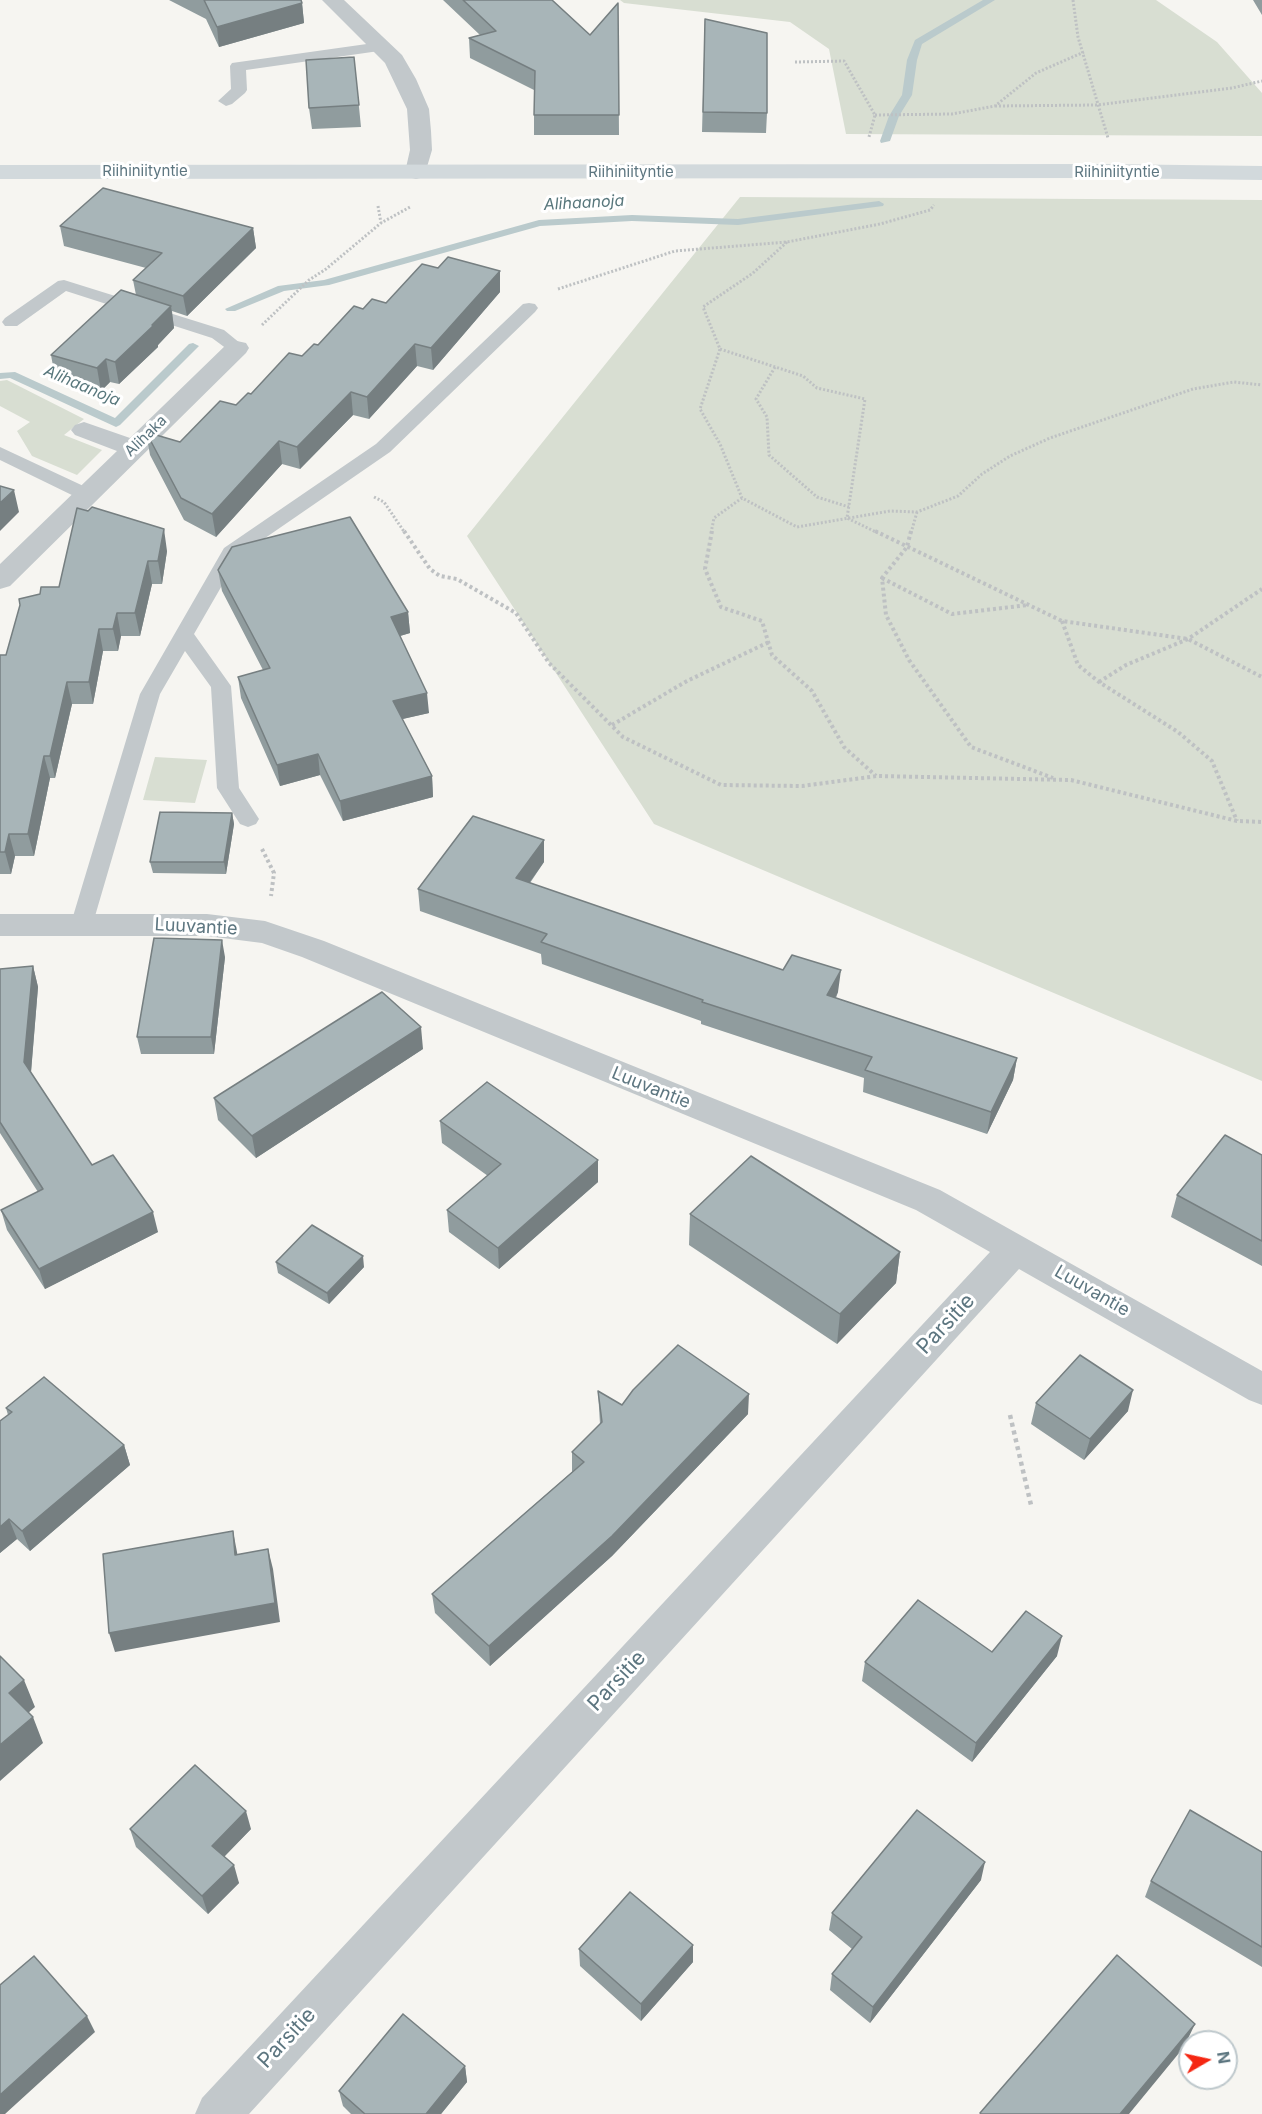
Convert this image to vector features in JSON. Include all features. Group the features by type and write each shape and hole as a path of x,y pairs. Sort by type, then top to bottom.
{"main road":[{"name":"Riihiniityntie","path":"0,172 1103,171 1262,173"}],"street":[{"path":"332,0 394,60 405,79 417,109 421,150 416,172"},
{"name":"Alihaka","path":"0,580 85,494 237,348"},
{"path":"84,430 133,448"},
{"name":"Luuvantie","path":"0,925 207,926 265,932 297,943 928,1200 1262,1389"},
{"name":"Parsitie","path":"218,2114 1016,1248"}],"lane":[{"path":"226,101 239,90 238,66 381,47"},
{"path":"11,322 64,285 218,334 237,348"},
{"path":"82,924 150,694 231,552 383,448 529,308"},
{"path":"0,453 85,494"},
{"path":"184,636 221,686 228,788 248,819"}],"path":[{"path":"1072,0 1078,37 1084,52 1096,105 1109,142"},
{"path":"995,106 1036,73 1084,52"},
{"path":"795,62 844,61 875,115 868,143"},
{"path":"875,115 952,114 995,106 1096,105 1232,88 1262,81"},
{"path":"554,290 675,251 788,242 880,224 930,210 935,204"},
{"path":"237,348 295,296 309,280 326,269 381,223 410,207"},
{"path":"788,242 753,273 703,307 720,349 700,409 720,444 742,498 797,527 890,511 917,512 957,496 982,474 1010,456 1050,438 1193,389 1234,382 1262,385"},
{"path":"720,349 803,376 817,388 865,399 847,518"},
{"path":"776,367 756,399 767,417 769,455 817,497 849,507"},
{"path":"340,478 384,502 430,568 440,576 457,579 516,613 549,663 623,737 722,785 802,786 877,776 1071,780 1237,821 1262,822"},
{"path":"742,498 714,518 705,568 721,607 762,621 772,655 812,691 844,747 877,776"},
{"path":"917,512 907,547 882,578 886,615 909,660 971,747 1058,780"},
{"path":"847,518 1062,621 1188,639 1262,677"},
{"path":"882,578 952,614 1029,605"},
{"path":"1099,682 1126,665 1188,639 1262,590"},
{"path":"1062,621 1078,665 1099,682 1178,732 1212,761 1237,821"},
{"path":"612,725 687,681 769,642"},
{"path":"248,819 274,873 270,902"},
{"path":"1010,1415 1031,1505"}],"shaded area":[{"path":"620,0 1156,0 1217,42 1262,93 1262,136 846,134 829,49 790,22 624,3"},
{"path":"740,197 1262,200 1262,1081 654,824 467,536"},
{"path":"7,380 84,419 64,435 102,450 77,475 32,456 17,431 30,422 0,406 0,381"},
{"path":"155,757 207,760 195,803 143,800"}],"building":[{"path":"204,0 301,0 302,3 217,27"},
{"path":"463,0 552,0 590,35 618,3 619,115 534,115 535,71 469,38 496,31"},
{"path":"705,19 767,33 767,113 703,112"},
{"path":"354,57 359,105 309,108 306,60"},
{"path":"103,188 253,228 183,296 133,280 162,253 60,226"},
{"path":"448,257 500,271 431,348 415,344 367,397 351,392 297,447 279,441 212,514 181,498 146,432 180,442 220,401 236,405 248,393 251,394 289,353 302,356 314,344 318,345 354,306 363,309 372,299 386,303 422,264 438,268"},
{"path":"121,290 171,306 115,362 106,359 97,368 51,355"},
{"path":"0,486 14,490 0,503"},
{"path":"92,507 164,529 158,561 148,561 135,613 117,613 113,629 99,629 89,682 67,682 50,756 44,756 28,834 9,834 5,852 0,852 0,655 6,655 20,605 19,599 40,594 41,587 59,587 77,508 88,511"},
{"path":"350,517 408,612 391,617 427,693 393,701 432,776 340,801 318,754 277,765 238,677 270,668 218,570 232,547"},
{"path":"160,812 232,813 224,862 150,862"},
{"path":"473,816 544,840 516,878 783,970 792,955 841,970 827,995 1017,1058 991,1112 865,1070 872,1057 702,1002 703,1000 541,942 547,934 418,889"},
{"path":"154,938 222,940 211,1037 137,1037"},
{"path":"33,966 24,1062 92,1165 113,1155 153,1212 39,1269 1,1210 43,1189 0,1122 0,969"},
{"path":"382,992 421,1027 252,1136 214,1098"},
{"path":"487,1082 598,1160 498,1248 447,1210 501,1164 440,1121"},
{"path":"1225,1135 1262,1155 1262,1241 1177,1195"},
{"path":"751,1156 900,1252 840,1314 690,1214"},
{"path":"312,1225 363,1256 327,1293 276,1262"},
{"path":"678,1345 749,1394 612,1536 489,1646 432,1594 584,1462 572,1452 602,1422 598,1391 622,1405 633,1390"},
{"path":"1080,1355 1133,1390 1090,1439 1036,1403"},
{"path":"44,1377 124,1445 22,1531 9,1519 0,1527 0,1421 12,1412 6,1408"},
{"path":"233,1531 235,1555 268,1549 275,1603 109,1633 103,1554"},
{"path":"918,1600 992,1652 1026,1611 1062,1636 976,1743 865,1662"},
{"path":"0,1656 24,1680 9,1693 33,1717 0,1745"},
{"path":"195,1765 246,1811 212,1846 234,1865 202,1896 130,1829"},
{"path":"917,1810 985,1862 873,2007 832,1974 862,1937 832,1913"},
{"path":"1190,1810 1262,1852 1262,1947 1151,1881"},
{"path":"630,1892 693,1945 641,2004 579,1949"},
{"path":"1117,1955 1195,2024 1190,2030 1178,2030 1178,2044 1120,2114 980,2113"},
{"path":"34,1956 87,2016 0,2095 0,1985"},
{"path":"403,2014 465,2066 426,2114 365,2114 339,2091"}],"waterway":[{"name":"Alihaanoja","path":"885,141 894,116 907,95 912,60 918,42 990,0"},
{"name":"Alihaanoja","path":"231,309 282,288 325,283 539,223 632,218 738,222 879,204"},
{"name":"Alihaanoja","path":"0,376 11,374 116,423 193,346"}]}
